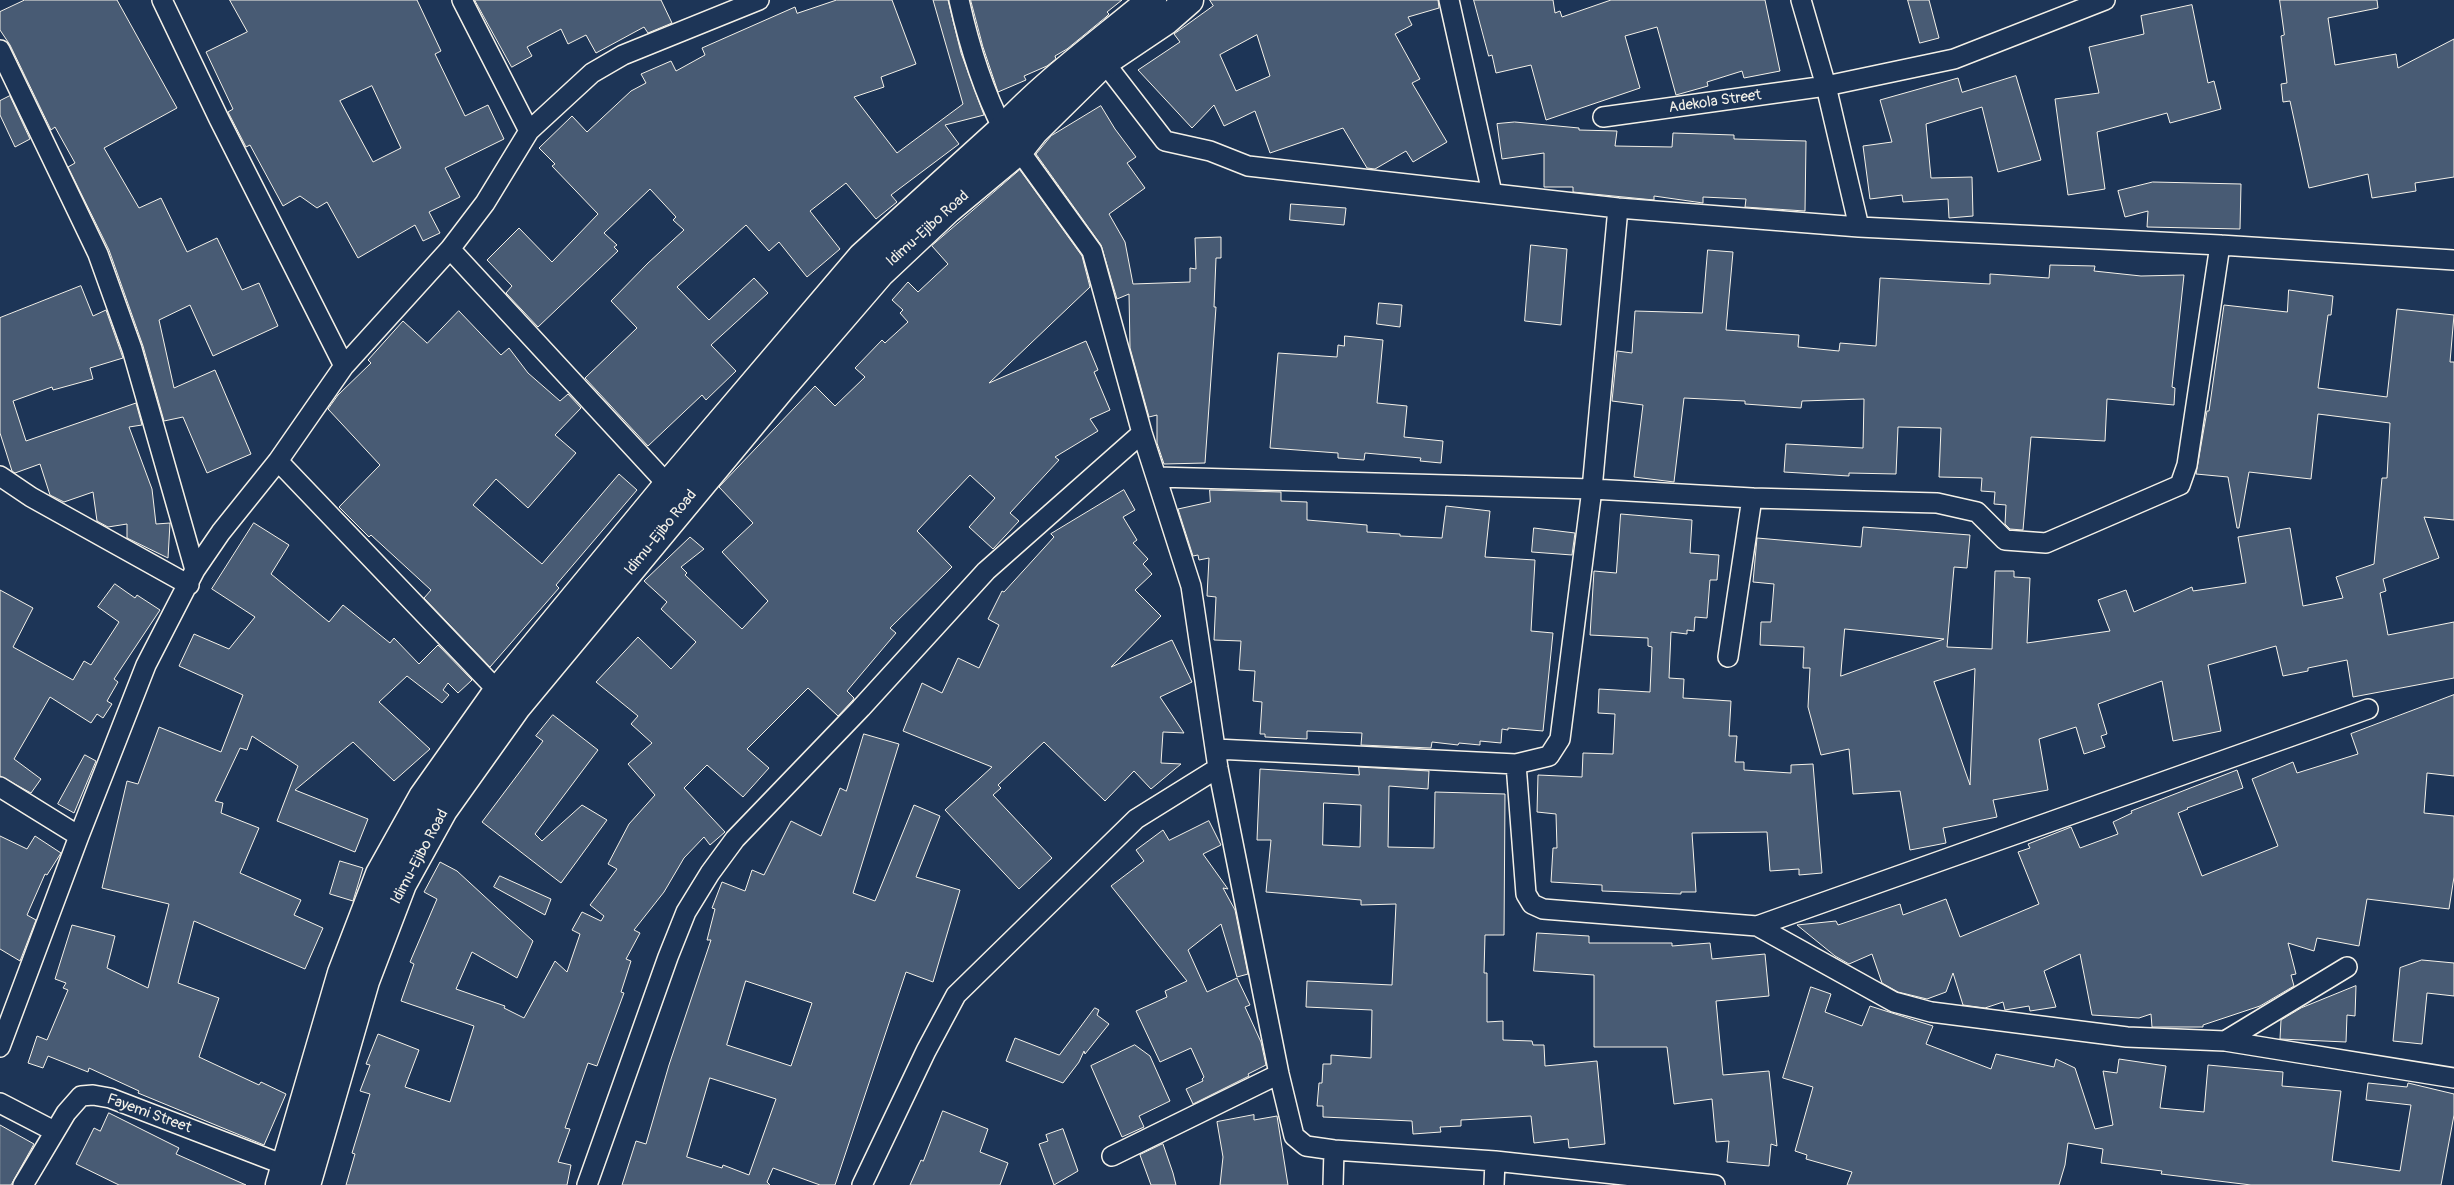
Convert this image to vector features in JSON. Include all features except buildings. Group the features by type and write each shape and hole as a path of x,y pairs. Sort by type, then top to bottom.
{"main road":[{"name":"Idimu-Ejibo Road","path":"306,1185 365,981 402,884 443,810 517,706 880,273 948,209 1011,140 1018,113 1089,51 1152,0"},
{"name":"Idimu-Ejibo Road","path":"284,1176 342,973 380,874 423,797 498,691 668,485 862,257 1011,140 1034,131 1104,62 1165,21 1190,0"}],"street":[{"path":"162,0 218,119 344,366"},
{"path":"462,0 529,131"},
{"path":"0,1047 78,836 146,665 192,578 221,532 278,461 344,366 450,249 485,203 529,131 592,73 623,55 758,0"},
{"path":"959,0 970,50 991,106 1011,140 1092,251 1142,433 1191,586 1218,768 1278,1074 1294,1136 1306,1146 1334,1150 1495,1161 1715,1185"},
{"path":"1449,0 1492,193"},
{"path":"1801,0 1826,86 1859,227"},
{"name":"Adekola Street","path":"1603,118 1826,86 1954,59 2105,0"},
{"path":"0,50 98,254 132,348 192,578"},
{"path":"1104,62 1165,141 1210,151 1248,166 1618,208 1859,227 2220,245 2454,260"},
{"path":"1216,750 1516,764 1549,756 1560,739 1592,489 1618,208"},
{"path":"1157,477 1592,489 1752,498 1937,503 1977,512 2005,540 2046,543 2180,484 2187,465 2220,245"},
{"path":"450,249 668,485"},
{"path":"587,1185 668,957 686,912 715,866 735,839 764,806 841,729 986,571 1142,433"},
{"path":"278,461 498,691"},
{"path":"0,476 32,497 192,578"},
{"path":"1728,656 1752,498"},
{"path":"1516,764 1526,894 1532,904 1543,909 1757,926 2368,709"},
{"path":"862,1185 926,1051 956,995 1136,820 1218,768"},
{"path":"0,788 78,836"},
{"path":"1757,926 1894,1002 1932,1012 2127,1037 2225,1041 2454,1078"},
{"path":"2225,1041 2346,968"},
{"path":"1112,1156 1278,1074"},
{"name":"Fayemi Street","path":"23,1185 66,1113 81,1096 93,1095 110,1098 284,1176"},
{"path":"0,1103 54,1131"},
{"path":"1333,1185 1334,1150"},
{"path":"1494,1185 1495,1161"}]}
